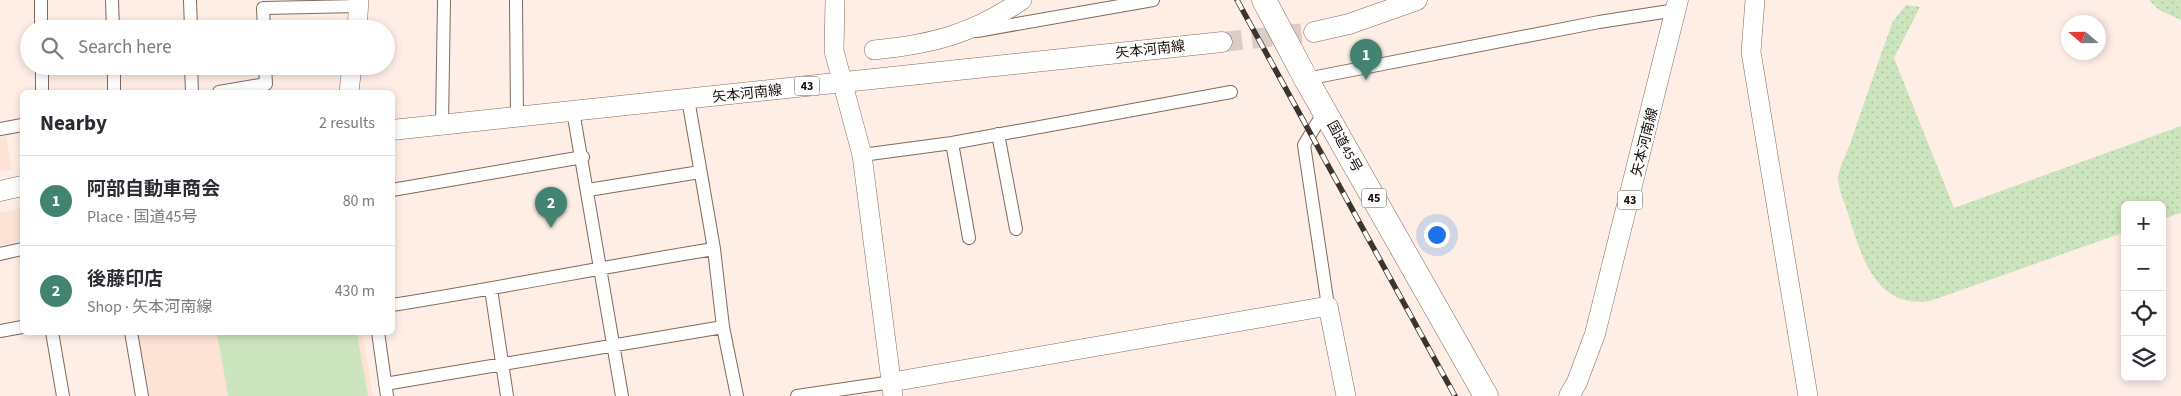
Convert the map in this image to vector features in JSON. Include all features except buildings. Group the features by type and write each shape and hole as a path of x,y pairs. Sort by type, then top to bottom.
{"highway":[{"name":"国道45号","path":"1264,0 1306,79 1486,396"}],"main road":[{"path":"1314,32 1349,24 1417,0"},
{"name":"矢本河南線","path":"1569,396 1577,382 1595,334 1677,5"},
{"name":"矢本河南線","path":"395,130 1222,42"},
{"path":"0,191 20,186"}],"street":[{"path":"41,0 41,20"},
{"path":"112,0 113,20"},
{"path":"190,0 191,20"},
{"path":"442,124 444,0"},
{"path":"516,0 517,118"},
{"path":"835,0 834,51 862,155 893,389"},
{"path":"958,35 1001,15 1022,0"},
{"path":"874,50 915,46 958,35 1153,0"},
{"path":"1755,0 1751,52 1808,396"},
{"path":"264,20 263,8 359,3 358,20"},
{"path":"1306,79 1600,22 1677,5"},
{"path":"42,75 42,90"},
{"path":"114,75 114,90"},
{"path":"191,75 192,90"},
{"path":"231,90 266,84 266,75"},
{"path":"349,90 351,75"},
{"path":"862,155 952,143 1231,92"},
{"path":"688,99 714,249 723,327 737,396"},
{"path":"1324,110 1304,145 1328,306 1346,396"},
{"path":"573,111 583,157 612,346 622,396"},
{"path":"0,129 20,125"},
{"path":"998,134 1016,229"},
{"path":"952,143 969,238"},
{"path":"395,189 583,157"},
{"path":"588,190 700,172"},
{"path":"0,254 20,249"},
{"path":"395,305 490,289 601,267 714,249"},
{"path":"490,289 506,396"},
{"path":"797,396 893,389 1328,306"},
{"path":"0,331 20,327"},
{"path":"378,335 386,390 500,364 723,327"},
{"path":"52,335 62,396"},
{"path":"132,335 142,396"}],"shaded area":[{"path":"6,135 12,169 0,171 0,137"},
{"path":"20,208 20,241 0,245 0,213"},
{"path":"136,335 362,335 373,396 148,396"}],"green space":[{"path":"2149,0 2181,0 2181,20 2159,10"},
{"path":"1906,5 1920,7 1894,58 1954,208 2181,126 2181,213 2166,218 2166,201 2121,201 2121,233 1930,301 1912,301 1896,297 1884,289 1866,264 1841,194 1838,177 1893,21"},
{"path":"217,335 357,335 368,396 228,396"}],"tunnel":[{"path":"1222,42 1314,32"}],"railway":[{"path":"1237,0 1455,396"}],"place":[{"name":"阿部自動車商会","path":"1366,80"},
{"name":"後藤印店","path":"551,228"}]}
